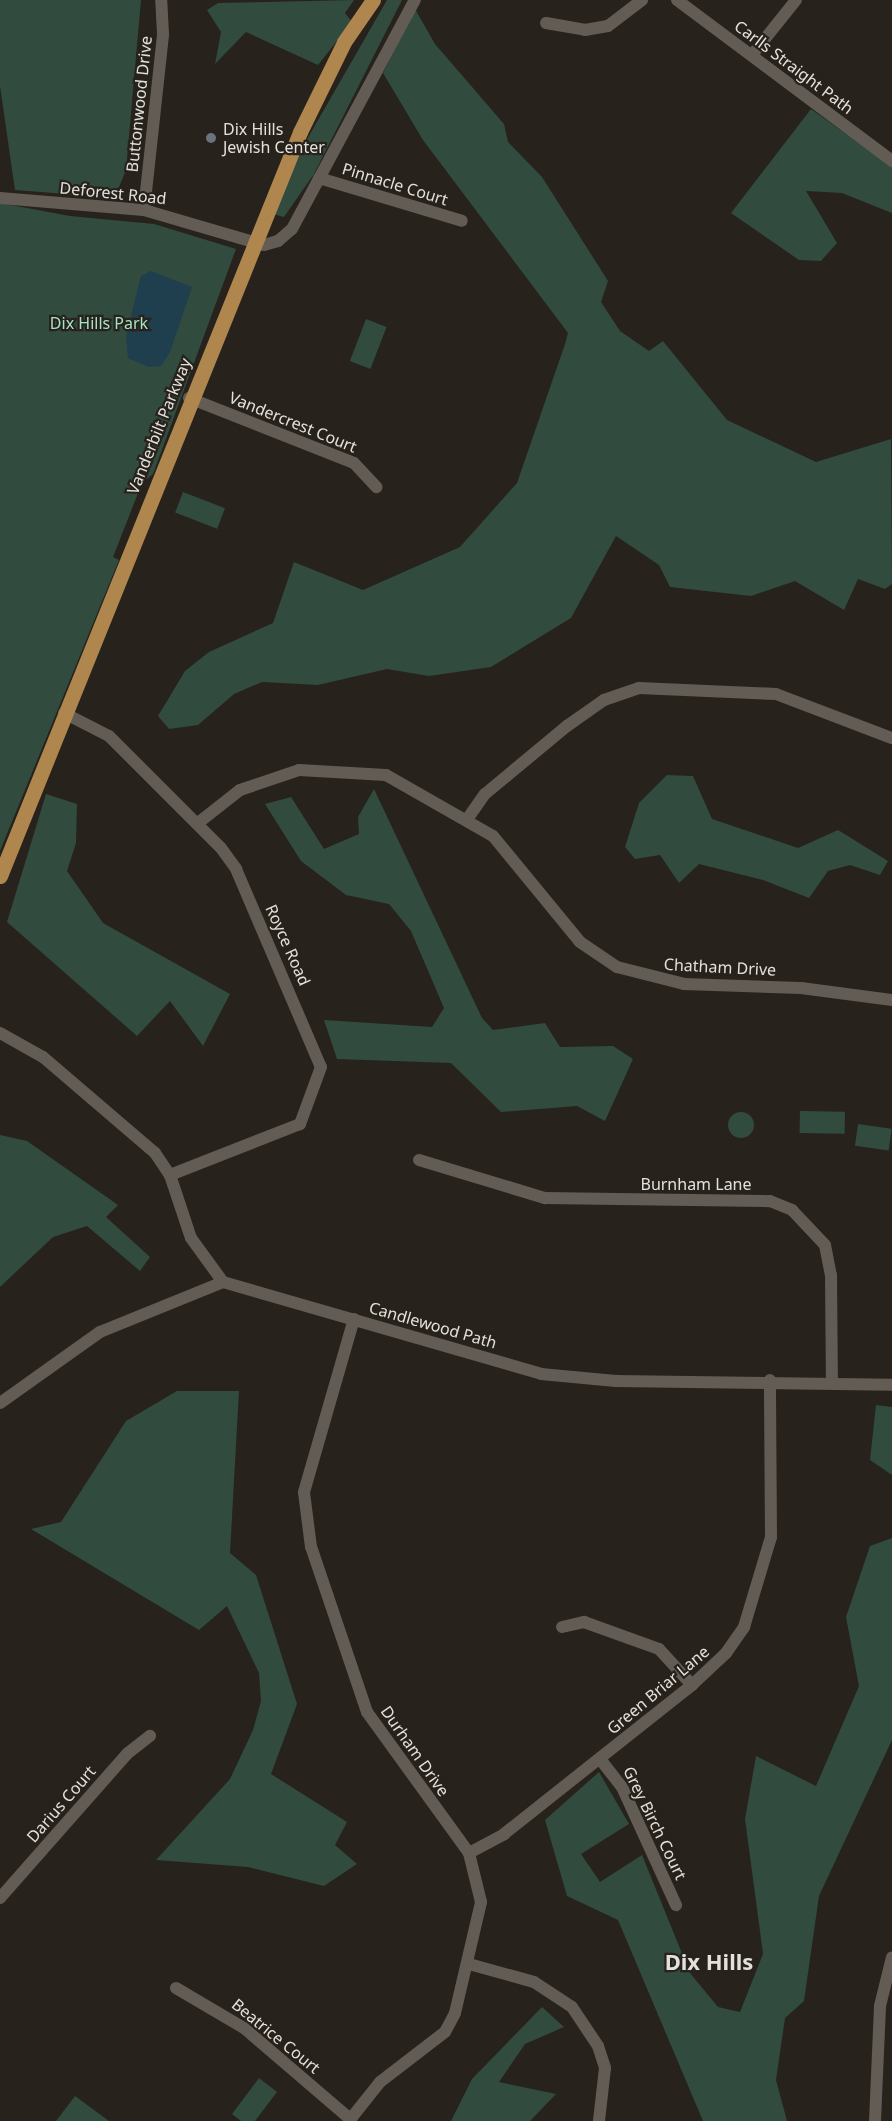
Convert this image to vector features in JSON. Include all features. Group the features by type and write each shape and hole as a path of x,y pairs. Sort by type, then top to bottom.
{"main road":[{"name":"Vanderbilt Parkway","path":"0,876 189,398 254,241 344,42 373,0"}],"street":[{"name":"Buttonwood Drive","path":"144,210 163,34 161,0"},
{"path":"254,241 278,241 292,229 415,0"},
{"path":"546,23 585,30 608,26 642,0"},
{"name":"Carlls Straight Path","path":"677,0 892,161"},
{"path":"752,55 796,0"},
{"name":"Pinnacle Court","path":"319,178 462,221"},
{"name":"Deforest Road","path":"0,198 144,210 254,241"},
{"name":"Vandercrest Court","path":"189,398 354,463 376,487"},
{"path":"468,818 485,795 567,726 604,700 639,688 776,694 892,738"},
{"name":"Royce Road","path":"64,713 109,736 198,823 236,869 321,1067 300,1124 170,1174"},
{"name":"Chatham Drive","path":"198,823 240,790 267,778 330,768 386,775 468,818 493,836 580,942 617,967 684,984 801,987 892,1000"},
{"path":"0,1033 44,1057 134,1130 170,1174 191,1238 223,1282 100,1332 0,1403"},
{"name":"Burnham Lane","path":"419,1161 545,1198 770,1201 792,1210 825,1245 831,1275 832,1382"},
{"name":"Candlewood Path","path":"223,1282 541,1374 616,1381 770,1380 892,1385"},
{"name":"Durham Drive","path":"349,2120 380,2082 445,2032 469,1964 482,1902 469,1853 367,1712 309,1538 304,1492 354,1319"},
{"name":"Green Briar Lane","path":"469,1853 496,1840 692,1685 726,1653 744,1627 765,1565 773,1502 770,1380"},
{"path":"562,1627 584,1622 659,1649 692,1685"},
{"name":"Darius Court","path":"0,1898 128,1753 150,1736"},
{"name":"Grey Birch Court","path":"600,1759 622,1787 676,1905"},
{"path":"875,2121 880,2006 892,1957"},
{"path":"469,1964 534,1982 573,2007 598,2046 605,2068 599,2121"},
{"name":"Beatrice Court","path":"176,1988 244,2028 349,2120"}],"green space":[{"path":"0,0 141,0 126,170 119,187 105,197 15,190 0,86"},
{"path":"354,0 345,13 352,22 318,65 246,32 215,64 221,32 207,10 218,3"},
{"path":"387,0 402,0 314,174 284,217 273,214 306,141"},
{"path":"415,9 435,44 504,124 508,142 542,177 608,281 601,302 620,331 649,351 663,341 727,420 816,462 891,439 892,584 885,589 858,579 844,610 795,581 751,596 670,587 659,565 616,536 571,618 491,667 429,676 387,669 318,685 262,682 234,694 198,725 169,729 158,716 185,671 209,652 273,623 294,562 363,590 460,547 517,483 565,344 568,333 423,140 383,73"},
{"path":"811,109 892,167 892,213 842,193 806,191 837,243 821,261 799,260 731,213"},
{"name":"Dix Hills Park","path":"0,203 70,216 154,224 236,249 153,474 142,483 113,557 119,560 0,851"},
{"path":"366,319 387,327 370,369 350,361"},
{"path":"183,492 225,508 217,529 175,513"},
{"path":"667,775 693,776 712,819 798,848 838,830 888,861 880,875 850,865 828,871 809,898 763,880 699,864 679,883 660,855 635,859 625,847 639,803"},
{"path":"374,789 482,1018 493,1030 545,1023 560,1047 613,1046 633,1059 605,1121 577,1106 501,1112 451,1063 337,1059 324,1020 432,1027 444,1008 411,931 389,904 346,895 301,861 265,804 291,797 324,849 359,834 358,817"},
{"path":"46,794 77,804 76,843 67,871 103,923 230,994 203,1046 170,1001 137,1036 7,922"},
{"path":"800,1111 845,1112 845,1134 800,1133"},
{"path":"741,1112 750,1116 754,1125 750,1134 741,1138 732,1134 728,1125 732,1116"},
{"path":"858,1124 892,1129 889,1151 855,1146"},
{"path":"0,1135 27,1141 118,1205 106,1217 150,1257 140,1271 87,1226 53,1237 0,1287"},
{"path":"177,1391 239,1391 230,1553 256,1575 297,1704 271,1774 347,1822 335,1845 357,1864 324,1886 248,1867 156,1860 230,1779 253,1730 261,1701 259,1673 227,1606 199,1630 31,1529 61,1522 126,1421"},
{"path":"876,1405 892,1407 892,1475 870,1460"},
{"path":"892,1538 892,1740 819,1896 804,2001 785,2018 776,2080 787,2121 703,2121 618,1920 567,1896 545,1820 599,1772 629,1824 581,1854 600,1882 642,1855 690,1973 718,2007 740,2012 763,1954 745,1819 756,1756 816,1786 859,1686 846,1617 870,1546"},
{"path":"542,2007 564,2027 525,2044 499,2082 556,2094 530,2121 451,2121 472,2079"},
{"path":"259,2078 277,2092 255,2121 241,2121 232,2114"},
{"path":"75,2096 109,2121 56,2121"}],"water":[{"path":"151,271 192,287 170,352 161,366 149,367 128,358 126,336 141,276"}],"place":[{"name":"Dix Hills Jewish Center","path":"211,138"}],"district":[{"name":"Dix Hills","path":"709,1962"}]}
